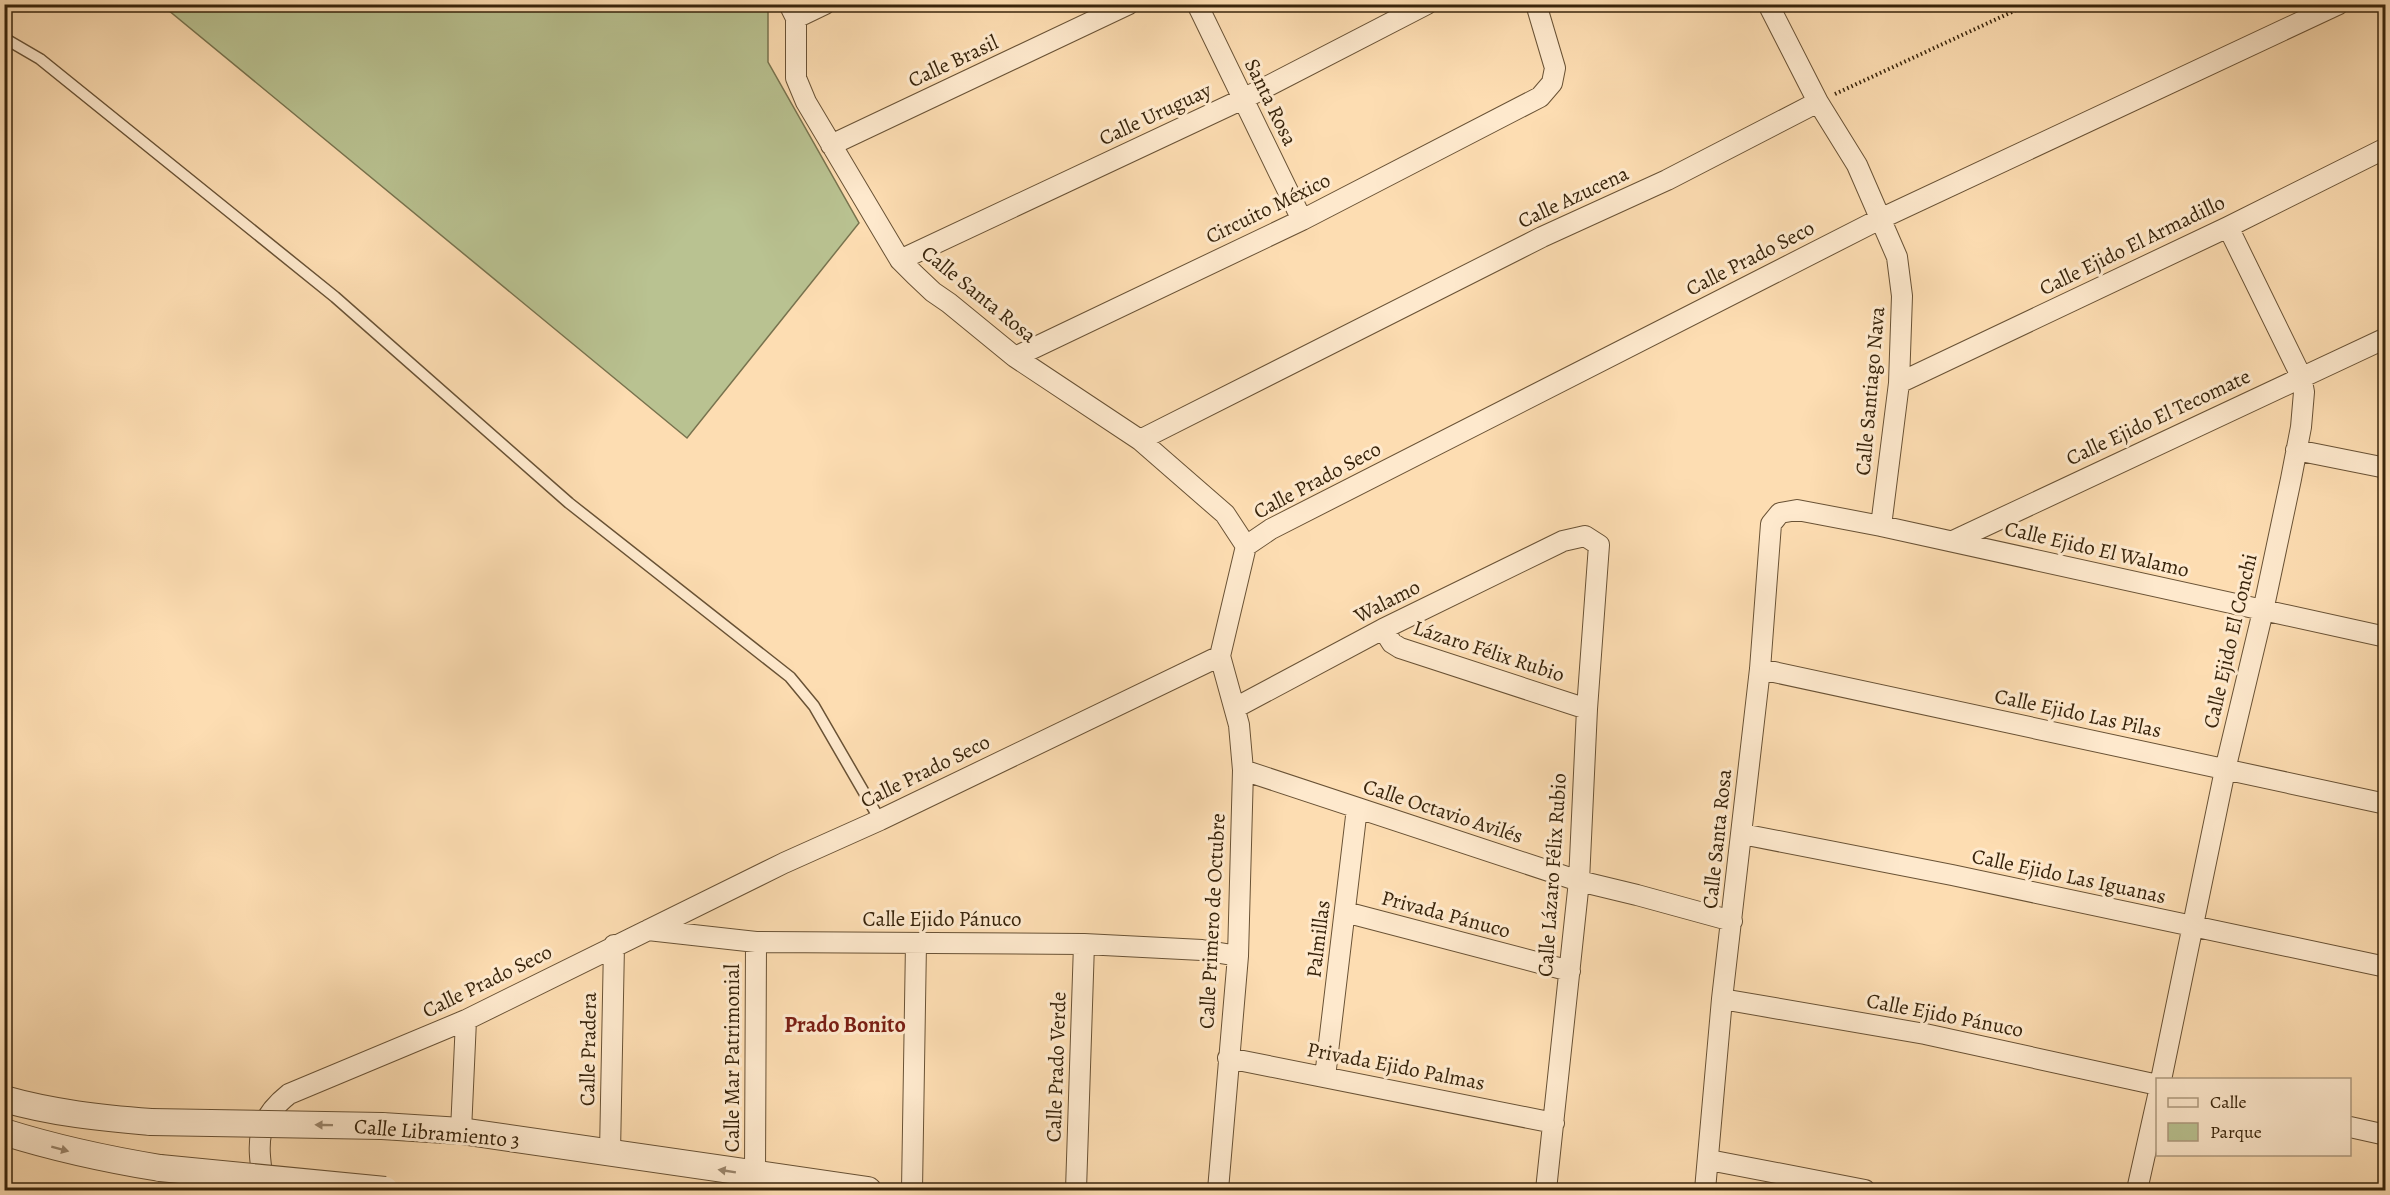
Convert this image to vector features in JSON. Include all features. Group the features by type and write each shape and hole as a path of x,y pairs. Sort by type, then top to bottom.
{"street":[{"path":"792,11 825,4"},
{"name":"Calle Brasil","path":"831,146 1129,4"},
{"name":"Santa Rosa","path":"1197,4 1302,220"},
{"name":"Calle Uruguay","path":"900,260 1243,99 1427,4"},
{"name":"Circuito México","path":"1015,357 1302,220 1540,97 1552,84 1555,69 1536,4"},
{"name":"Calle Santiago Nava","path":"1768,4 1818,102 1857,165 1897,256 1902,296 1899,383 1881,526"},
{"name":"Calle Prado Seco","path":"264,1191 259,1148 262,1129 273,1107 289,1095 466,1020 614,945 1220,656 1246,546 1271,529 1880,219 2339,4"},
{"name":"Calle Santa Rosa","path":"792,11 796,78 806,102 900,260 933,292 1015,357 1140,440 1226,514 1246,546"},
{"name":"Calle Azucena","path":"1140,440 1542,237 1667,180 1818,102"},
{"name":"Calle Ejido El Armadillo","path":"1899,383 2228,227 2385,148"},
{"name":"Calle Ejido El Conchi","path":"2161,1078 2225,770 2263,611 2301,427 2304,392 2301,376 2228,227"},
{"name":"Calle Ejido El Tecomate","path":"1953,542 2385,338"},
{"path":"2296,450 2385,468"},
{"name":"Calle Santa Rosa","path":"1706,1191 1722,999 1760,669 1771,524 1780,513 1797,510"},
{"name":"Calle Ejido El Walamo","path":"1797,510 1881,526 2385,637"},
{"name":"Walamo","path":"1235,708 1383,629 1563,542 1586,536 1599,545 1599,563"},
{"name":"Calle Lázaro Félix Rubio","path":"1546,1191 1579,881 1587,709 1599,563"},
{"name":"Lázaro Félix Rubio","path":"1383,629 1392,644 1400,648 1587,709"},
{"name":"Calle Primero de Octubre","path":"1218,1191 1238,956 1244,770 1235,708 1220,656"},
{"name":"Calle Ejido Las Pilas","path":"1760,669 2385,804"},
{"name":"Calle Octavio Avilés","path":"1244,770 1579,881 1732,921"},
{"name":"Palmillas","path":"1326,1077 1357,807"},
{"name":"Calle Ejido Las Iguanas","path":"1742,834 1952,875 2385,966"},
{"name":"Privada Pánuco","path":"1345,912 1570,971"},
{"name":"Calle Ejido Pánuco","path":"647,930 756,942 1084,944 1202,950 1238,956"},
{"name":"Calle Mar Patrimonial","path":"755,1175 756,942"},
{"path":"912,1191 916,943"},
{"name":"Calle Prado Verde","path":"1076,1191 1084,944"},
{"name":"Calle Pradera","path":"610,1153 614,945"},
{"name":"Calle Ejido Pánuco","path":"1722,999 1925,1034 2156,1085"},
{"path":"461,1131 466,1020"},
{"name":"Privada Ejido Palmas","path":"1228,1058 1554,1123"},
{"name":"Calle Libramiento 3","path":"4,1099 77,1116 151,1122 382,1126 461,1131 868,1191"},
{"path":"2137,1191 2156,1101"},
{"path":"2351,1127 2385,1135"},
{"path":"4,1132 99,1159 160,1168 386,1190"},
{"path":"1709,1160 1865,1191"}],"lane":[{"path":"4,38 40,59 335,297 569,503 790,676 814,706 880,820"}],"path":[{"path":"1818,102 2029,4"}],"green space":[{"path":"162,5 768,5 768,62 859,223 687,438"}],"district":[{"name":"Prado Bonito","path":"845,1024"}]}
